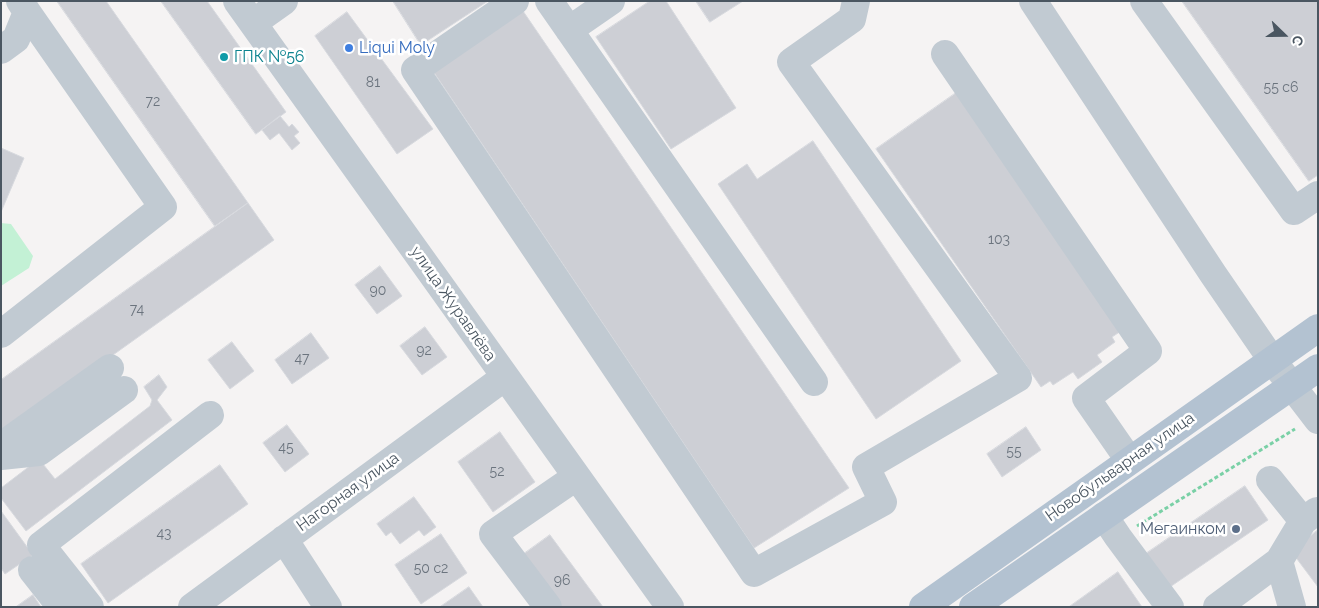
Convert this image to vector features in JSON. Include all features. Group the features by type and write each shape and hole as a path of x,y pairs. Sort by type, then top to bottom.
{"main road":[{"name":"Новобульварная улица","path":"923,607 1318,328"},
{"name":"Новобульварная улица","path":"973,607 1111,527 1292,386 1318,368"}],"street":[{"name":"улица Журавлёва","path":"237,1 576,477 661,604"},
{"path":"253,23 284,1"},
{"path":"515,1 415,70 754,573 883,502 866,467 1018,378 791,62 852,18 856,1"},
{"path":"549,1 814,382"},
{"path":"569,30 611,1"},
{"path":"1033,1 1272,360 1317,418"},
{"path":"1144,1 1294,211 1318,195"},
{"path":"1,50 16,39 24,6"},
{"path":"1,334 163,207 24,6"},
{"path":"945,54 1148,351 1086,398 1129,460"},
{"name":"Нагорная улица","path":"192,607 505,377"},
{"path":"1,446 117,379 39,452 1,456"},
{"path":"90,607 41,545 210,414"},
{"path":"548,607 493,534 576,477"},
{"path":"1217,607 1279,561 1310,516 1270,480"},
{"path":"1111,527 1170,607"},
{"path":"284,539 328,607"},
{"path":"1279,561 1292,607"},
{"path":"32,570 60,607"}],"path":[{"path":"1111,527 1317,418"}],"green space":[{"path":"1,223 11,224 33,256 29,268 1,286"}],"building":[{"path":"57,1 106,1 248,203 215,226"},
{"name":"ГПК №56","path":"161,1 207,1 286,112 256,134"},
{"path":"393,1 488,1 421,45"},
{"path":"650,1 666,1 736,108 671,149 596,37"},
{"path":"696,1 743,1 710,22"},
{"path":"1182,1 1318,1 1318,175 1309,181"},
{"path":"523,11 849,488 754,548 433,71"},
{"path":"347,12 433,129 397,154 315,36"},
{"path":"956,93 1121,331 1112,337 1115,342 1097,355 1102,362 1078,379 1073,372 1053,385 1050,381 1041,387 876,149"},
{"path":"280,116 289,127 292,124 299,132 294,136 300,143 292,150 279,133 270,140 262,130"},
{"path":"813,141 961,361 876,419 718,184 747,164 757,179"},
{"path":"1,148 24,158 1,212"},
{"path":"248,203 274,240 1,435 1,380"},
{"path":"380,266 402,296 377,314 355,285"},
{"path":"425,327 447,357 422,375 400,346"},
{"path":"311,333 329,358 292,384 275,360"},
{"path":"232,342 254,371 230,389 208,360"},
{"path":"159,375 167,387 157,400 172,420 26,531 1,498 1,488 39,459 55,479 150,406 152,400 144,387"},
{"path":"287,425 309,454 285,472 263,443"},
{"path":"1026,427 1041,450 1002,477 987,454"},
{"path":"500,432 535,482 493,512 458,462"},
{"path":"220,465 248,504 108,603 81,564"},
{"path":"1245,486 1268,520 1167,589 1144,555"},
{"path":"414,497 436,527 424,536 419,530 400,544 391,532 386,536 377,524"},
{"path":"1,511 33,555 5,574 1,568"},
{"path":"1318,530 1318,587 1291,551"},
{"path":"441,534 467,573 421,604 395,565"},
{"path":"550,535 603,607 559,607 521,556"},
{"path":"1118,572 1142,607 1069,607"},
{"path":"469,587 483,607 440,607"},
{"path":"33,595 41,607 16,607"}],"place":[{"name":"Liqui Moly","path":"349,48"},
{"name":"ГПК №56","path":"224,57"},
{"name":"Мегаинком","path":"1236,529"}]}
